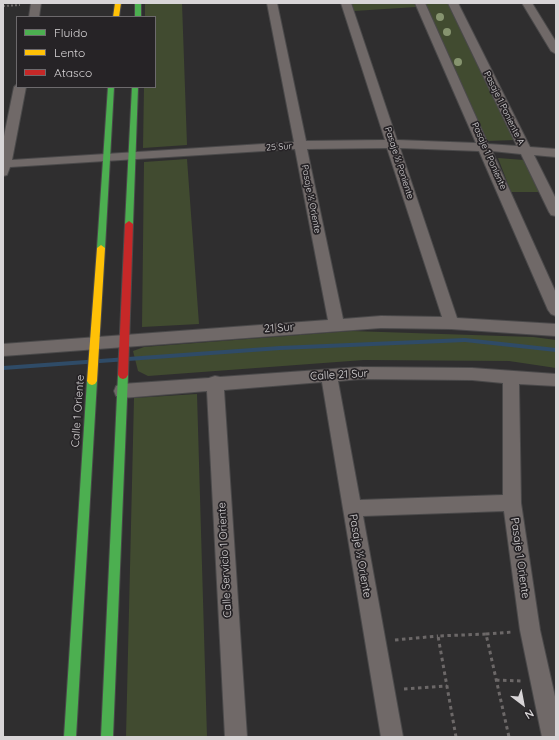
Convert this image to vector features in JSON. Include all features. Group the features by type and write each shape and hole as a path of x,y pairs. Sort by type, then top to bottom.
{"street":[{"path":"34,16 36,3"},
{"path":"116,16 118,3"},
{"path":"138,3 138,16"},
{"name":"Pasaje ½ Oriente","path":"272,3 336,324"},
{"name":"Pasaje ½ Poniente","path":"346,3 451,323"},
{"name":"Pasaje 1 Poniente","path":"420,3 556,310"},
{"name":"Pasaje 1 Poniente A","path":"453,3 556,212"},
{"path":"526,3 556,51"},
{"path":"4,166 20,88"},
{"name":"Calle 1 Oriente","path":"70,737 105,158 111,88"},
{"path":"106,737 135,88"},
{"name":"25 Sur","path":"4,166 300,145 392,144 525,149 556,153"},
{"name":"21 Sur","path":"3,350 94,349 124,347 336,324 381,322 451,323 556,330"},
{"name":"Calle 21 Sur","path":"122,391 215,382 329,375 432,372 556,380"},
{"name":"Pasaje ½ Oriente","path":"329,375 392,737"},
{"name":"Pasaje 1 Oriente","path":"511,376 512,503 530,630 553,737"},
{"name":"Calle Servicio 1 Oriente","path":"215,382 236,737"},
{"path":"352,508 512,503"}],"path":[{"path":"375,641 530,630"},
{"path":"486,634 509,737"},
{"path":"438,636 456,737"},
{"path":"384,690 447,686"}],"green space":[{"path":"145,3 182,3 187,145 143,148 144,88 156,88 156,16 145,16"},
{"path":"351,3 414,3 416,7 354,11"},
{"path":"423,3 448,3 516,140 486,141"},
{"path":"498,158 524,160 540,192 511,192"},
{"path":"187,159 199,324 142,327 144,162"},
{"path":"352,331 533,337 556,340 556,368 509,361 364,360 148,376 138,371 133,351 144,347"},
{"path":"197,394 207,737 126,737 134,398"}],"waterway":[{"path":"3,368 280,348 465,340 556,350"}],"traffic: fast":[{"path":"138,3 138,16"},
{"path":"101,248 111,88"},
{"path":"129,224 135,88"},
{"path":"107,737 123,375"},
{"path":"70,737 92,381"}],"traffic: slow":[{"path":"116,16 118,3"},
{"path":"92,381 101,248"}],"traffic: jam":[{"path":"123,375 129,224"}]}
